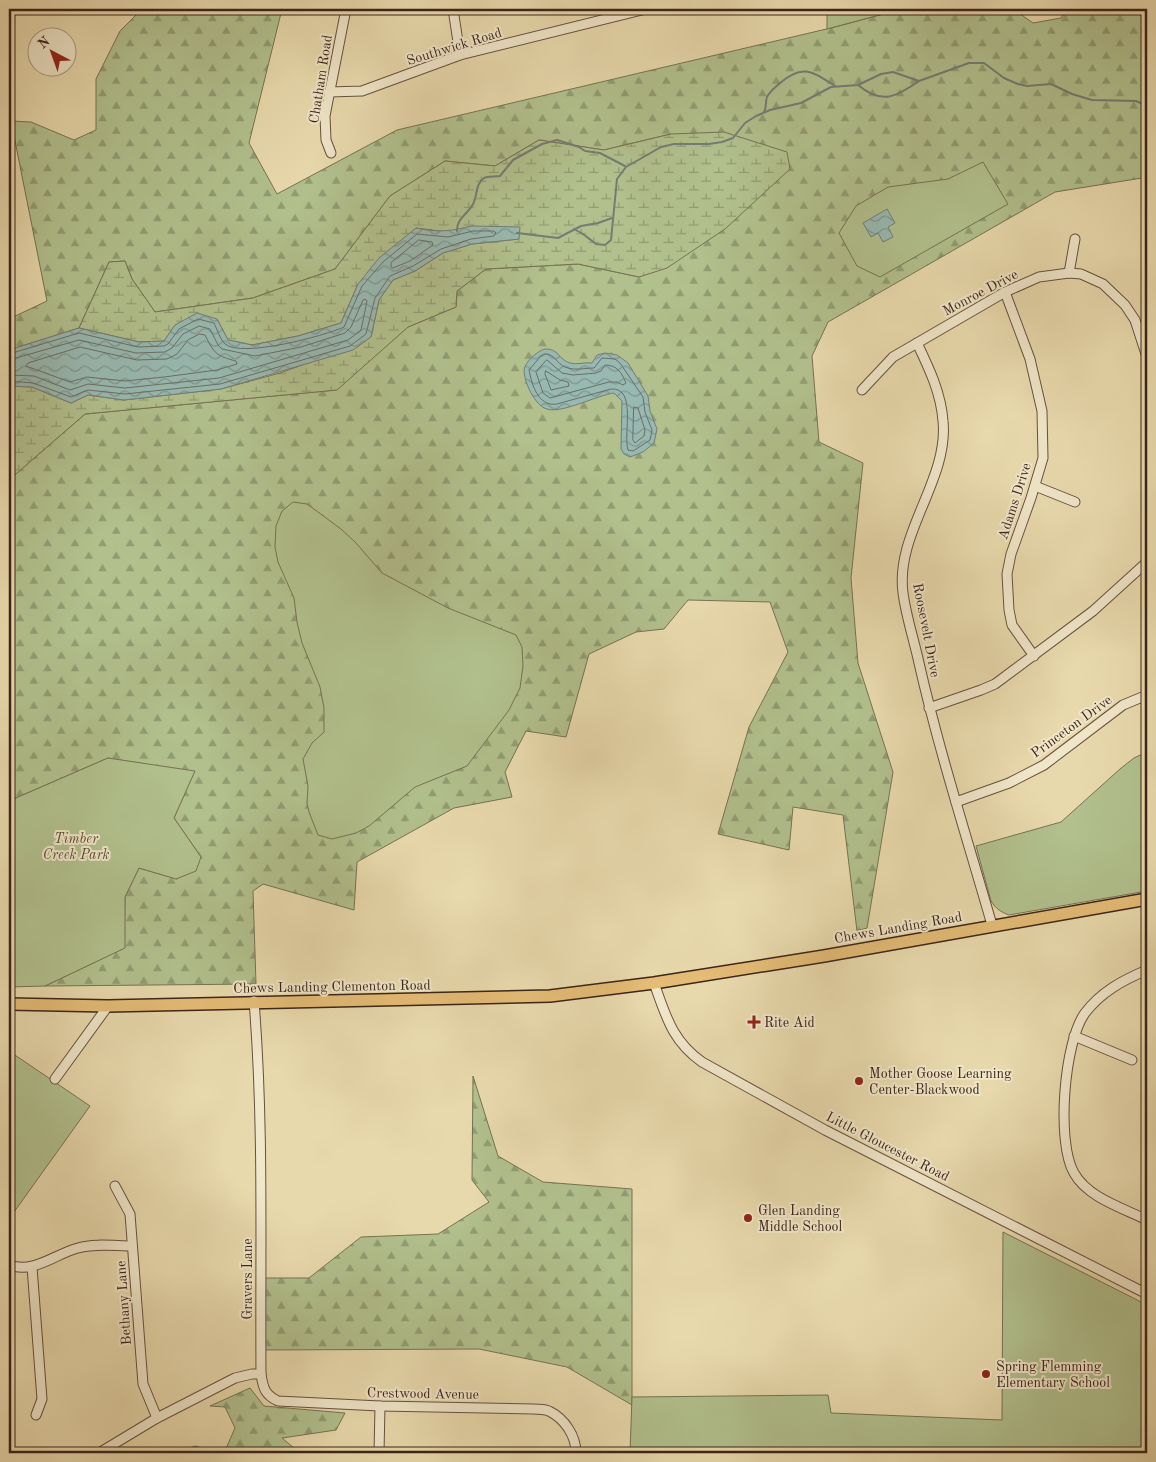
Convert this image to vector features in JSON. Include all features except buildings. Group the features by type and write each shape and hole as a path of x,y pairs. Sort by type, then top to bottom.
{"main road":[{"name":"Chews Landing Road","path":"654,983 824,956 1147,898"},
{"name":"Chews Landing Clementon Road","path":"9,1004 108,1006 550,996 654,983"}],"street":[{"name":"Chatham Road","path":"331,153 324,130 329,92 346,9"},
{"path":"453,9 460,55"},
{"name":"Southwick Road","path":"329,92 362,91 460,55 646,9"},
{"path":"1069,273 1075,238"},
{"name":"Monroe Drive","path":"862,390 893,357 1005,292 1039,277 1069,273 1081,274 1103,284 1125,305 1135,320 1147,357"},
{"name":"Adams Drive","path":"1005,292 1030,359 1042,411 1042,458 1035,486 1011,554 1007,574 1009,610 1012,625 1034,656"},
{"name":"Roosevelt Drive","path":"917,343 936,385 943,422 942,447 931,486 914,527 904,561 903,592 929,708 992,925"},
{"path":"1035,486 1075,502"},
{"path":"929,708 995,684 1093,611 1146,568"},
{"name":"Princeton Drive","path":"956,802 1009,783 1044,765 1123,705 1147,695"},
{"path":"1147,970 1121,981 1096,1000 1084,1014 1074,1036 1069,1056 1065,1094 1066,1154 1075,1174 1091,1192 1147,1220"},
{"name":"Little Gloucester Road","path":"654,983 668,1024 677,1040 691,1055 702,1062 825,1130 1147,1294"},
{"name":"Gravers Lane","path":"254,1002 259,1089 261,1374"},
{"path":"55,1079 108,1006"},
{"path":"1074,1036 1132,1060"},
{"name":"Bethany Lane","path":"115,1186 130,1214 143,1384 157,1418"},
{"path":"9,1265 32,1267 78,1248 96,1245 132,1246"},
{"path":"32,1267 42,1398 36,1414"},
{"path":"99,1453 157,1418 235,1378 261,1374"},
{"name":"Crestwood Avenue","path":"261,1374 265,1392 271,1398 278,1401 380,1406 533,1408 548,1411 561,1420 570,1431 576,1446 576,1453"},
{"path":"380,1406 380,1453"}],"green space":[{"path":"142,9 282,9 249,143 277,194 397,130 835,27 902,9 1013,9 1033,23 1061,18 1066,9 1147,9 1147,197 1142,178 1055,192 828,322 812,356 819,442 863,463 851,578 858,663 893,772 867,928 857,931 843,815 793,807 789,850 718,834 749,727 788,652 770,602 688,600 664,629 636,632 589,654 566,737 526,731 505,772 512,797 454,808 357,862 354,910 263,884 253,891 256,984 45,986 124,948 125,897 139,868 177,879 201,857 174,818 194,772 108,758 9,801 9,480 85,414 336,390 408,327 456,307 457,291 486,269 578,264 639,277 671,134 604,150 539,140 495,166 445,161 390,196 335,269 253,298 155,312 132,279 125,261 109,262 79,328 9,350 9,319 47,301 11,121 31,122 74,140 96,130 96,79 120,31"},
{"path":"832,9 902,9 827,29 827,14"},
{"path":"724,132 787,152 790,169 725,229 667,268 639,277 578,264 486,269 457,291 456,307 408,327 337,390 85,414 9,480 9,386 32,387 71,403 88,395 124,400 221,389 280,373 371,337 379,300 393,280 415,271 443,253 472,244 519,239 473,226 447,232 416,228 358,284 341,323 298,336 252,345 228,340 217,319 175,325 164,341 139,342 79,328 109,262 125,261 132,279 155,312 253,298 335,269 390,196 445,161 495,166 539,140 604,150 671,134"},
{"path":"983,162 1008,204 880,277 857,266 839,233 856,206 888,187 948,179"},
{"path":"293,502 307,504 341,529 382,573 448,608 516,635 522,647 523,666 520,688 509,710 467,766 415,787 369,826 356,833 332,839 318,835 307,803 308,786 303,759 312,743 324,732 324,708 320,687 302,643 294,598 278,562 275,547 276,526 282,511"},
{"path":"1147,752 1147,891 1009,915 997,908 991,901 976,846 1061,822 1120,769 1134,758"},
{"name":"Timber Creek Park","path":"108,758 195,771 174,818 201,857 196,871 176,879 139,868 125,897 125,948 45,986 9,987 9,801"},
{"path":"9,1051 90,1106 9,1219"},
{"path":"473,1076 498,1156 543,1182 632,1189 632,1405 567,1367 479,1349 263,1350 265,1278 309,1278 361,1237 438,1234 489,1202 472,1180"},
{"path":"1003,1232 1147,1305 1147,1453 630,1453 632,1397 828,1395 831,1413 1002,1420"},
{"path":"250,1388 264,1406 345,1413 336,1430 282,1438 300,1453 224,1453 235,1428 225,1407 210,1406"},
{"path":"196,1446 214,1453 171,1453"}],"water":[{"path":"887,209 895,223 888,227 893,237 883,242 878,233 871,237 863,223"},
{"path":"472,226 520,227 519,239 472,244 443,253 415,271 393,280 379,300 371,337 353,350 221,389 124,400 88,395 71,403 32,387 9,386 9,350 79,328 139,342 164,341 175,325 197,313 217,319 228,340 252,345 298,336 341,323 358,284 379,258 416,228 444,231"},
{"path":"545,349 553,350 563,359 573,364 592,363 597,355 605,353 617,355 628,363 648,396 650,411 657,429 654,443 643,452 630,457 624,454 621,449 622,401 614,393 561,409 547,409 538,403 528,387 524,370 532,357"}],"waterway":[{"path":"574,229 596,244 605,245 611,240 617,179 626,167 661,147 674,144 722,142 733,138 745,123 770,110 801,103 831,87 858,85 881,74 893,72 919,81 969,63 984,63 1004,78 1018,84 1027,86 1051,84 1072,94 1092,100 1136,101 1147,106"},
{"path":"764,112 766,99 770,93 780,83 795,73 808,72 835,86"},
{"path":"858,85 874,95 882,97 896,95 919,81"},
{"path":"457,231 458,223 473,204 481,180 486,177 500,176 513,160 542,144 557,140 579,147 585,151 600,153 625,166"},
{"path":"517,233 558,238 581,226 612,218"}],"place":[{"name":"Rite Aid","path":"754,1022"},
{"name":"Mother Goose Learning Center-Blackwood","path":"859,1081"},
{"name":"Glen Landing Middle School","path":"748,1218"},
{"name":"Spring Flemming Elementary School","path":"986,1374"}]}
